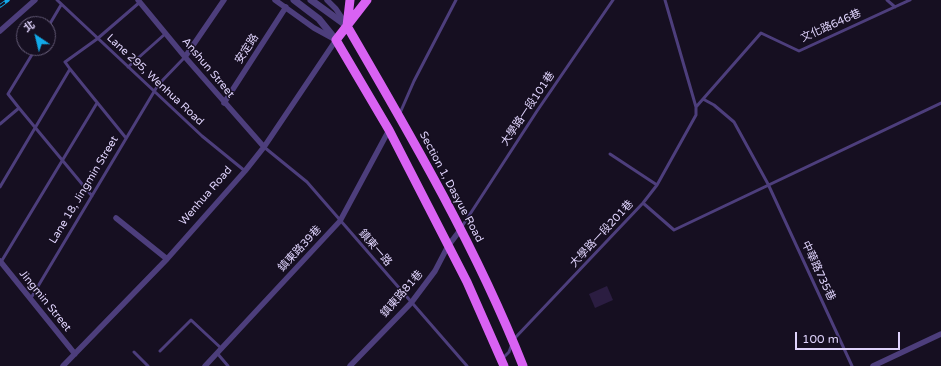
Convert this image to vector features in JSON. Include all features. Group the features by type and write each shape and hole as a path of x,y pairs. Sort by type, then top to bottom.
{"main road":[{"path":"347,26 350,0"},
{"name":"Wenhua Road","path":"336,40 361,10 367,0"},
{"name":"Section 1, Dasyue Road","path":"347,26 461,229 478,262 523,366"},
{"path":"336,40 389,130 467,282 502,363"}],"street":[{"path":"0,31 35,0"},
{"path":"185,57 224,0"},
{"path":"275,0 314,28 336,40"},
{"path":"294,0 320,19 336,40"},
{"path":"311,0 347,26"},
{"path":"327,0 336,9 347,26"},
{"name":"Anshun Street","path":"139,1 224,103 264,147"},
{"name":"安定路","path":"224,103 286,7"},
{"name":"Wenhua Road","path":"63,366 168,259 245,171 264,147 336,40"},
{"name":"鎮東路39巷","path":"205,366 340,221 389,130"},
{"path":"116,218 168,259"},
{"name":"鎮東路81巷","path":"350,366 411,303 435,271 448,246 461,229"},
{"name":"Jingmin Street","path":"0,261 75,354"},
{"path":"873,366 941,334"}],"lane":[{"name":"Lane 295, Wenhua Road","path":"56,0 202,136 245,171"},
{"path":"398,115 456,0"},
{"name":"大學路一段101巷","path":"461,229 537,112 613,0"},
{"path":"665,0 696,107"},
{"path":"887,0 895,7"},
{"name":"文化路646巷","path":"696,107 761,33 799,51 910,0"},
{"path":"126,138 65,62 97,39 139,1"},
{"path":"54,16 61,5"},
{"path":"128,67 166,33"},
{"path":"31,56 8,94 92,196"},
{"name":"Lane 18, Jingmin Street","path":"31,298 154,91 185,57"},
{"path":"0,187 70,69"},
{"name":"中華路735巷","path":"703,99 714,105 734,122 768,184 852,366"},
{"path":"0,261 97,103"},
{"path":"643,203 674,230 941,103"},
{"name":"大學路一段201巷","path":"502,363 509,352 513,340 643,203 657,185 696,115 696,107"},
{"path":"0,124 19,108"},
{"name":"鎮東一路","path":"264,147 307,182 467,366"},
{"path":"610,154 657,185"},
{"path":"160,351 191,320 219,351 228,366"},
{"path":"134,352 148,366"}],"building":[{"path":"607,286 613,300 595,308 589,294"}],"railway":[{"path":"0,6 8,0"}]}
